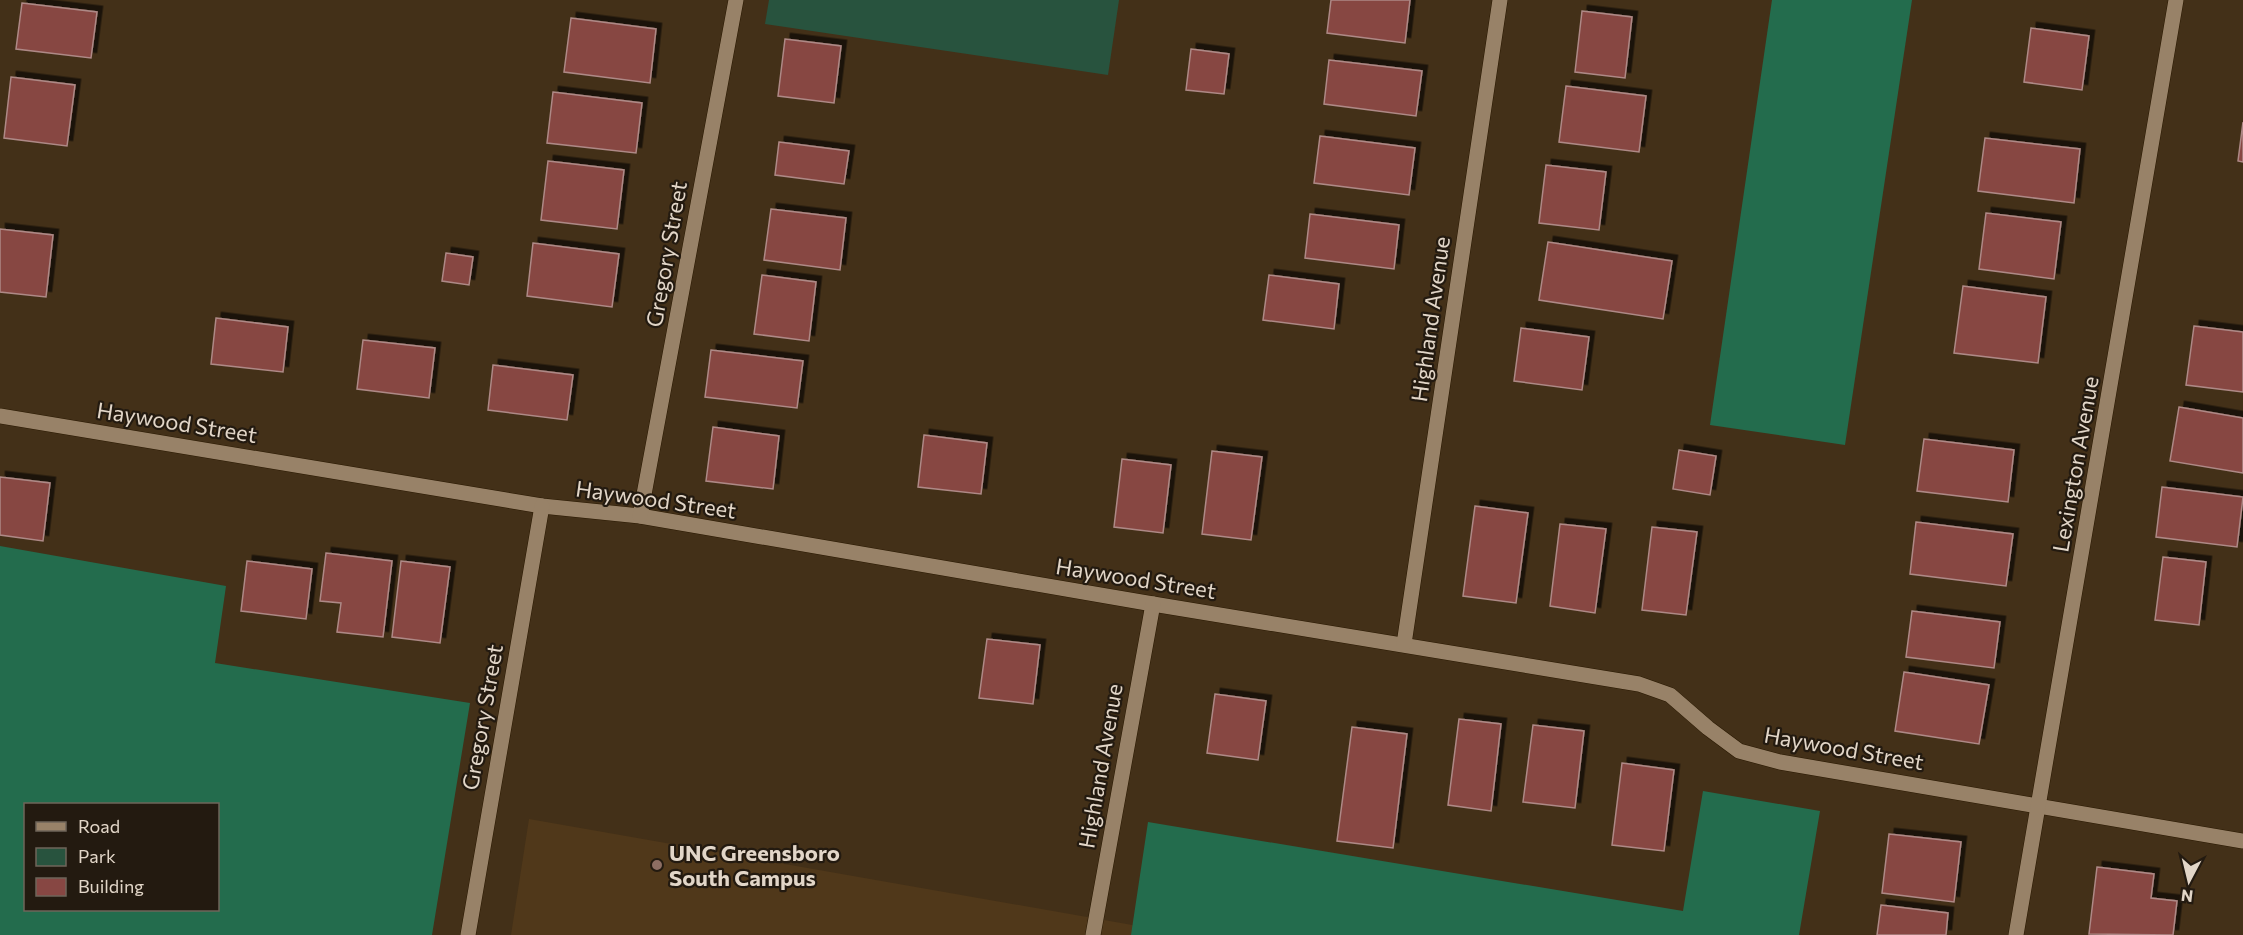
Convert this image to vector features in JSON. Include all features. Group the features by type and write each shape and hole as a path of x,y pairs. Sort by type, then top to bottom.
{"street":[{"name":"Gregory Street","path":"640,516 736,0"},
{"name":"Highland Avenue","path":"1404,644 1500,0"},
{"name":"Lexington Avenue","path":"2016,935 2176,0"},
{"name":"Haywood Street","path":"0,416 542,506 640,516 1639,684 1670,695 1739,751 1780,762 2243,841"},
{"name":"Gregory Street","path":"468,935 542,506"},
{"name":"Highland Avenue","path":"1093,935 1153,604"}],"shaded area":[{"name":"UNC Greensboro South Campus","path":"529,819 1189,935 511,935"}],"green space":[{"path":"769,0 1119,0 1108,75 765,24"},
{"path":"1772,0 1912,0 1845,445 1710,425"},
{"path":"0,546 226,586 215,663 470,703 432,935 0,935"},
{"path":"1703,791 1820,811 1799,935 1131,935 1148,822 1683,911"}],"building":[{"path":"1331,0 1410,0 1405,43 1327,33"},
{"path":"22,3 97,12 91,58 16,49"},
{"path":"1582,11 1632,17 1625,78 1575,72"},
{"path":"571,18 656,29 650,83 564,72"},
{"path":"2031,28 2089,36 2082,90 2024,82"},
{"path":"785,39 841,46 834,103 778,96"},
{"path":"1191,49 1229,54 1224,94 1186,90"},
{"path":"1329,60 1422,71 1416,116 1324,104"},
{"path":"11,77 75,85 67,146 4,138"},
{"path":"1566,86 1646,96 1639,152 1559,142"},
{"path":"553,92 642,103 636,153 547,143"},
{"path":"2243,122 2243,162 2238,161"},
{"path":"1320,136 1415,148 1409,195 1314,183"},
{"path":"1985,138 2080,149 2074,203 1978,191"},
{"path":"779,142 849,151 844,184 775,175"},
{"path":"548,161 624,170 617,229 541,220"},
{"path":"1546,165 1606,172 1599,230 1539,223"},
{"path":"771,209 846,218 840,270 764,260"},
{"path":"1986,213 2061,222 2054,279 1979,269"},
{"path":"1310,214 1399,225 1394,269 1305,258"},
{"path":"0,229 53,235 46,297 0,292"},
{"path":"1548,242 1672,261 1663,319 1539,300"},
{"path":"533,243 619,254 612,307 527,296"},
{"path":"446,253 473,257 469,285 442,281"},
{"path":"762,275 816,282 809,341 754,334"},
{"path":"1269,275 1339,284 1334,329 1263,320"},
{"path":"1963,286 2046,297 2038,363 1954,353"},
{"path":"216,318 288,327 283,372 211,364"},
{"path":"2194,326 2243,332 2243,392 2186,385"},
{"path":"1521,328 1589,337 1582,390 1514,381"},
{"path":"363,340 435,348 429,398 357,389"},
{"path":"711,350 803,361 797,408 705,397"},
{"path":"493,365 573,375 567,420 488,410"},
{"path":"2179,407 2243,418 2243,473 2170,461"},
{"path":"713,427 779,436 773,489 706,481"},
{"path":"924,435 987,443 981,494 918,487"},
{"path":"1924,439 2014,450 2008,502 1917,491"},
{"path":"1679,450 1716,456 1710,495 1673,489"},
{"path":"1212,451 1262,457 1251,540 1202,534"},
{"path":"1122,459 1171,465 1163,533 1114,527"},
{"path":"0,477 50,483 43,541 0,535"},
{"path":"2162,487 2243,497 2237,547 2156,537"},
{"path":"1475,506 1528,513 1516,603 1463,596"},
{"path":"1916,522 2013,534 2006,586 1910,574"},
{"path":"1560,524 1606,529 1595,613 1550,606"},
{"path":"1652,527 1697,532 1686,615 1642,610"},
{"path":"326,553 392,561 383,637 337,632 341,603 320,601"},
{"path":"2163,557 2206,562 2199,625 2155,620"},
{"path":"247,561 312,569 306,619 241,611"},
{"path":"401,561 450,567 440,643 392,637"},
{"path":"1912,611 2000,622 1994,668 1906,657"},
{"path":"987,639 1040,645 1033,704 979,698"},
{"path":"1904,672 1989,685 1979,744 1895,731"},
{"path":"1215,694 1266,701 1258,760 1207,753"},
{"path":"1459,719 1501,724 1491,811 1448,805"},
{"path":"1533,725 1584,731 1575,808 1523,802"},
{"path":"1352,727 1407,734 1393,848 1337,841"},
{"path":"1622,763 1674,770 1664,851 1612,845"},
{"path":"1889,834 1961,842 1954,902 1882,893"},
{"path":"2097,867 2154,874 2151,898 2177,901 2173,935 2089,934"},
{"path":"1881,905 1948,913 1946,935 1877,935"}],"place":[{"name":"UNC Greensboro South Campus","path":"657,865"}]}
